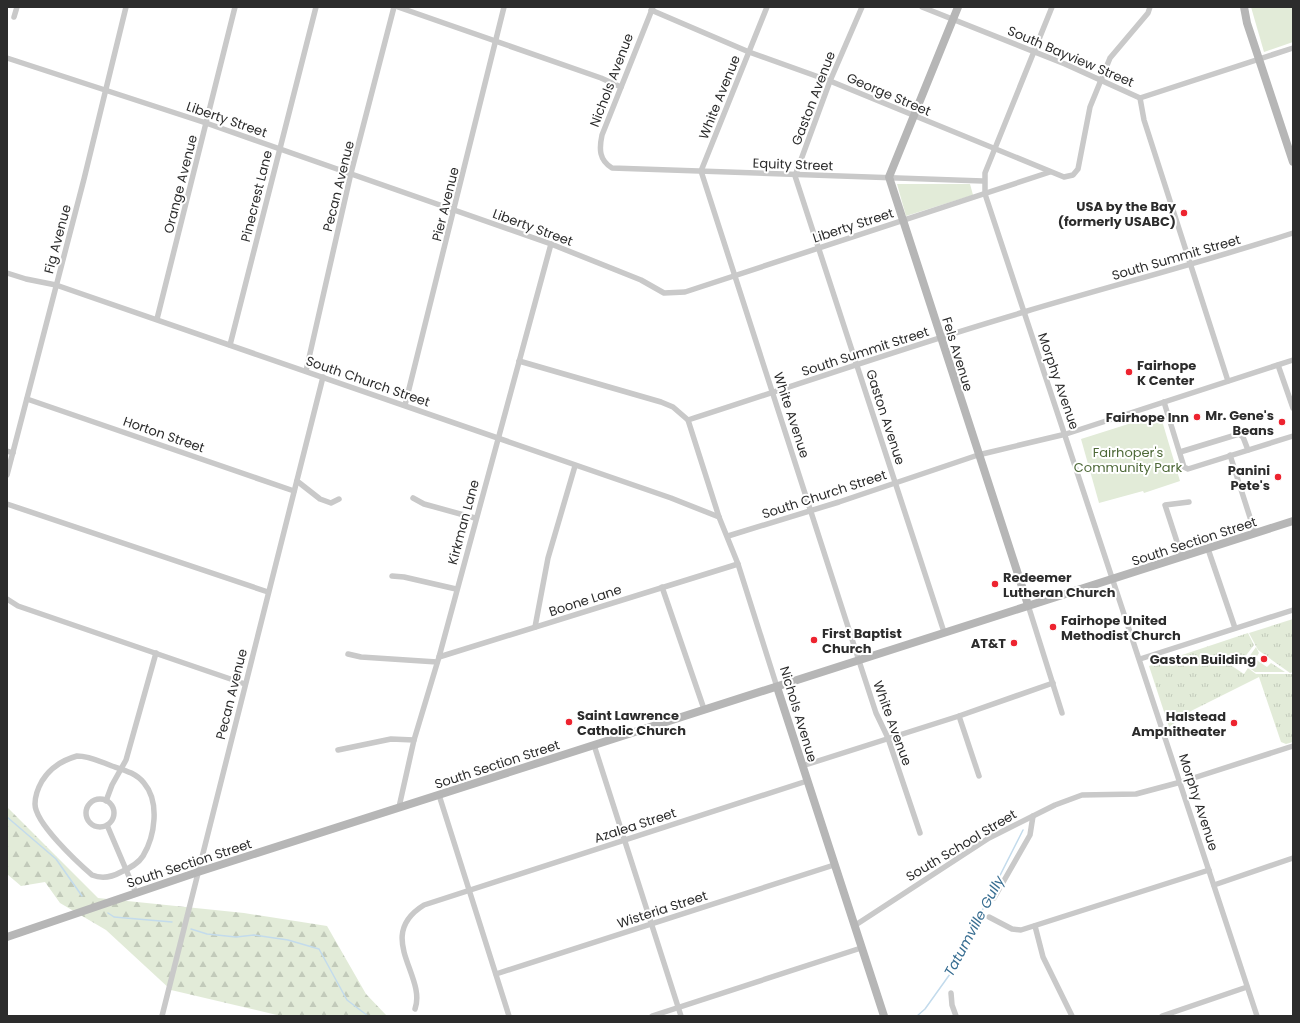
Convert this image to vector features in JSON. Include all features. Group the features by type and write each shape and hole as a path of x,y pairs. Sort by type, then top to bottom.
{"street":[{"path":"14,17 17,7"},
{"name":"Fig Avenue","path":"7,476 10,452 27,399 84,179 126,7"},
{"name":"Orange Avenue","path":"157,319 235,7"},
{"name":"Pinecrest Lane","path":"230,345 316,7"},
{"name":"Pecan Avenue","path":"306,371 352,173 394,7"},
{"path":"398,7 601,78 621,87"},
{"name":"Pier Avenue","path":"405,405 455,210 504,7"},
{"name":"White Avenue","path":"767,7 701,171 876,713 888,738 920,833"},
{"name":"Gaston Avenue","path":"862,7 830,81 795,176 944,632"},
{"name":"South Bayview Street","path":"922,7 1101,79 1140,98 1293,48"},
{"path":"889,177 958,7"},
{"name":"Morphy Avenue","path":"1052,7 994,150 983,181 985,194 1066,434 1257,1016"},
{"path":"1101,79 1110,58 1148,12 1150,7"},
{"path":"1244,7 1247,23 1293,162"},
{"name":"George Street","path":"652,9 749,52 830,81 994,150 1064,177 1073,175 1078,169 1090,107 1101,79"},
{"name":"Nichols Avenue","path":"604,162 599,147 652,9"},
{"name":"Liberty Street","path":"7,58 206,123 551,244 641,280 664,293 685,292 1050,172"},
{"path":"1140,98 1144,120 1192,265 1228,381"},
{"name":"Equity Street","path":"604,162 612,168 619,170 701,171 795,176 889,177 983,181"},
{"name":"Fels Avenue","path":"889,177 1062,713"},
{"name":"South Summit Street","path":"688,420 941,337 1192,265 1293,233"},
{"name":"Kirkman Lane","path":"399,807 414,740 438,659 475,518 551,244"},
{"name":"South Church Street","path":"7,273 26,279 56,285 157,319 575,466 671,498 720,517"},
{"name":"South Church Street","path":"728,536 811,511 978,454 1066,434 1293,360"},
{"path":"519,361 661,402 673,407 688,420"},
{"path":"1278,365 1293,408"},
{"name":"Pecan Avenue","path":"162,1016 323,377"},
{"name":"Horton Street","path":"27,399 294,490"},
{"path":"1164,402 1184,466 1188,469 1293,436"},
{"name":"Nichols Avenue","path":"688,420 720,517 738,564 884,1016"},
{"path":"1180,452 1239,434 1243,437 1248,450"},
{"path":"1230,455 1256,533"},
{"path":"535,627 548,558 575,466"},
{"path":"297,481 320,499 331,503 339,499"},
{"path":"413,498 424,504 475,518"},
{"path":"1182,557 1165,505 1189,502"},
{"path":"7,504 268,592"},
{"name":"South Section Street","path":"7,937 136,892 704,709 777,687 944,632 1114,580 1293,521"},
{"path":"1208,549 1235,628"},
{"name":"Boone Lane","path":"348,654 361,657 438,659 535,627 738,564"},
{"path":"392,576 404,577 456,590"},
{"path":"662,587 704,709"},
{"path":"7,599 14,604 245,684"},
{"path":"1140,660 1293,610"},
{"path":"106,801 126,760 156,653"},
{"path":"802,766 959,716 1053,683"},
{"path":"959,716 980,776"},
{"path":"338,750 391,739 414,740"},
{"path":"594,745 681,1016"},
{"name":"South School Street","path":"854,926 989,838 1055,805 1082,795 1136,794 1180,782 1293,746"},
{"path":"84,756 121,769 139,778 147,787 152,798 154,813 152,832 143,855 136,864 126,870 108,877 92,875 40,819 35,804 37,789 44,777 53,769 70,759 84,756"},
{"name":"Azalea Street","path":"415,1009 418,996 402,944 402,936 412,913 424,905 807,781"},
{"path":"439,795 509,1016"},
{"path":"97,800 106,801 114,811 113,819 107,825 98,827 94,826 87,819 87,809 92,802 97,800"},
{"path":"994,898 1030,835 1033,816"},
{"path":"107,825 136,892"},
{"path":"1214,885 1293,858"},
{"name":"Wisteria Street","path":"496,974 834,865"},
{"path":"989,917 1016,931 1209,870"},
{"path":"1035,926 1043,957 1072,1016"},
{"path":"652,1016 861,948"},
{"path":"1162,1016 1247,987"},
{"path":"951,993 952,1004 956,1016"}],"green space":[{"path":"1251,7 1293,7 1293,42 1264,52"},
{"path":"897,184 970,184 973,195 906,216"},
{"name":"Fairhoper's Community Park","path":"1160,414 1180,481 1144,493 1143,491 1099,503 1081,439"},
{"path":"1293,619 1293,672 1290,673 1258,650 1249,633"},
{"path":"1248,633 1254,645 1241,662 1236,659 1232,666 1244,674 1248,668 1256,674 1293,674 1293,742 1286,744 1281,742 1259,677 1191,711 1169,727 1149,666"},
{"path":"1256,647 1259,653 1255,659 1267,667 1271,663 1285,672 1255,672 1244,664"},
{"path":"7,807 98,898 244,913 327,926 366,994 387,1016 281,1016 171,990 106,930 60,903 45,882 21,886 7,874"}],"waterway":[{"name":"Tatumville Gully","path":"7,817 56,859 82,896"},
{"name":"Tatumville Gully","path":"917,1016 925,1009 950,974 1023,830"},
{"name":"Tatumville Gully","path":"108,913 114,917 172,922"},
{"name":"Tatumville Gully","path":"191,929 207,934 236,937 254,935 288,940 319,949 347,1000 368,1016"}],"place":[{"name":"USA by the Bay (formerly USABC)","path":"1184,213"},
{"name":"Fairhope K Center","path":"1129,372"},
{"name":"Fairhope Inn","path":"1197,417"},
{"name":"Mr. Gene's Beans","path":"1282,422"},
{"name":"Panini Pete's","path":"1278,477"},
{"name":"Redeemer Lutheran Church","path":"995,584"},
{"name":"Fairhope United Methodist Church","path":"1053,627"},
{"name":"First Baptist Church","path":"814,640"},
{"name":"AT&T","path":"1014,643"},
{"name":"Gaston Building","path":"1264,659"},
{"name":"Saint Lawrence Catholic Church","path":"569,722"},
{"name":"Halstead Amphitheater","path":"1234,723"}]}
